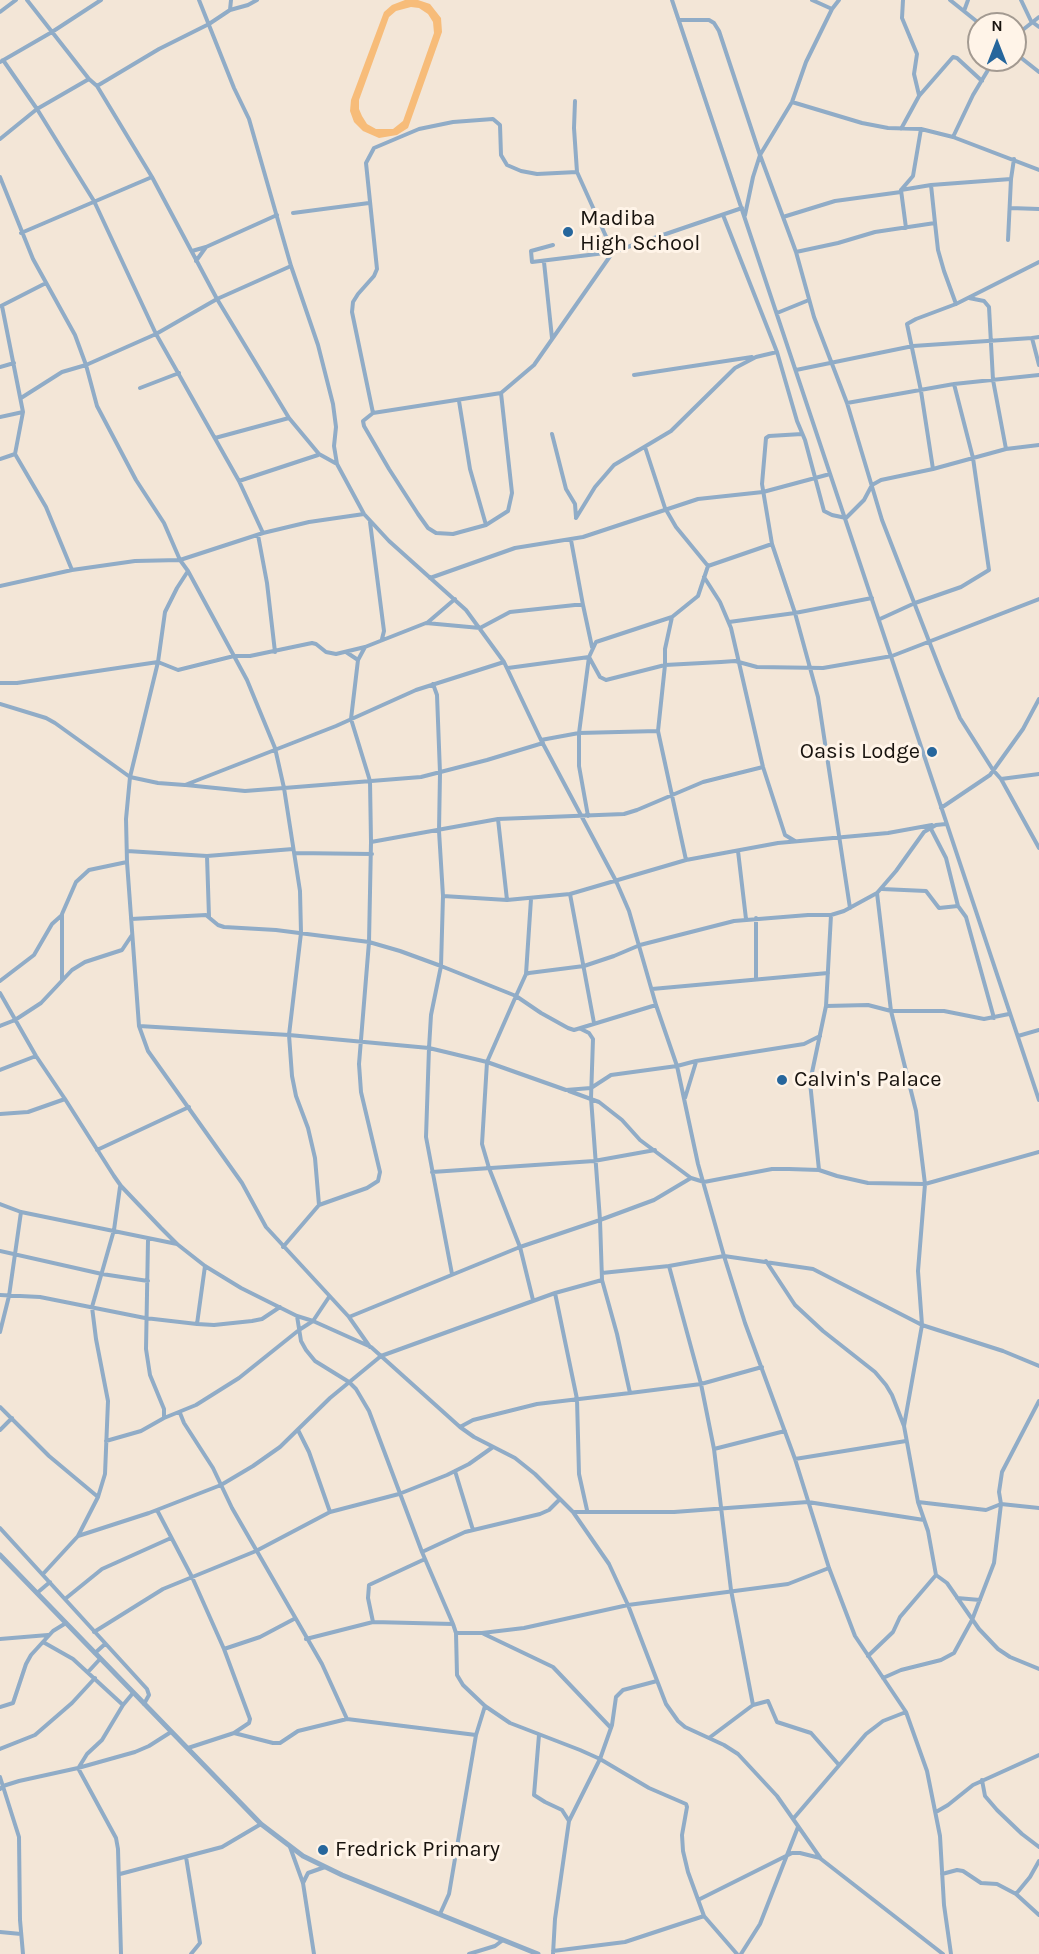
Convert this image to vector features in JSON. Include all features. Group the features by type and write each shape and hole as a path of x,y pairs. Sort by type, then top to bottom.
{"street":[{"path":"0,12 16,0"},
{"path":"27,0 97,86 153,177 217,299 289,418 324,459 337,464"},
{"path":"101,0 52,32 1,61 37,109 94,201 156,334 239,481 260,534 275,652"},
{"path":"199,0 249,118 291,266 318,345 336,427 334,446 337,464 364,514 389,541 455,599 480,628 504,662 542,741 616,881 640,945 656,1005 677,1066 724,1256 745,1323 795,1459 829,1568 855,1636 906,1712 927,1771 936,1812 944,1905 951,1954"},
{"path":"230,10 231,0"},
{"path":"97,86 159,49 210,24 230,10 257,0"},
{"path":"672,0 1039,1100"},
{"path":"812,0 832,9"},
{"path":"744,216 760,155 792,102 806,62 832,9 839,0"},
{"path":"903,0 902,18 917,54 914,74 919,96"},
{"path":"950,0 967,13"},
{"path":"964,11 968,0"},
{"path":"1022,0 1031,21 1039,27"},
{"path":"1027,25 1039,17"},
{"path":"679,20 710,20 717,26 760,155 796,252 809,300 848,403 882,520 930,643 960,718 1001,779 1039,848"},
{"path":"902,129 919,96 953,57 982,81"},
{"path":"1027,62 1039,72"},
{"path":"953,137 987,72"},
{"path":"0,139 37,109 89,79"},
{"path":"575,101 577,172 613,252"},
{"path":"792,102 862,123 902,129 921,129 953,137 1039,170"},
{"path":"374,413 352,312 353,302 374,276 376,269 366,164 374,148 419,129 453,122 496,120 500,125 503,160 521,171 537,174 577,172"},
{"path":"906,228 901,191 913,176 921,129"},
{"path":"1008,240 1014,159"},
{"path":"0,177 2,190 21,233 75,335 98,406 136,480 164,523 180,560 247,680 275,748 284,788 300,891 301,933 289,1035 294,1089 313,1148 319,1205"},
{"path":"21,233 153,177"},
{"path":"783,217 835,201 931,184 1011,179"},
{"path":"931,184 938,249 956,304"},
{"path":"293,213 369,203"},
{"path":"553,245 531,251 532,262 613,252 742,208"},
{"path":"1010,208 1039,209"},
{"path":"192,251 277,215"},
{"path":"723,215 777,352 824,511 846,518"},
{"path":"796,252 875,232 935,223"},
{"path":"196,261 206,247"},
{"path":"501,393 512,499 506,514 486,525 453,534 443,535 428,528 364,426 365,417 374,413 501,393 534,364 613,252"},
{"path":"544,261 552,339"},
{"path":"933,469 913,346 907,329 908,324 969,298 1039,262"},
{"path":"21,398 62,372 86,365 156,334 217,299 291,266"},
{"path":"46,283 1,307 23,412 15,453 46,507 72,570"},
{"path":"969,298 984,301 988,305 993,380 1006,449"},
{"path":"777,313 809,300"},
{"path":"796,370 913,346 1039,337"},
{"path":"1032,338 1039,365"},
{"path":"634,375 777,352"},
{"path":"552,434 566,489 574,504 576,518 606,472 623,458 671,431 727,374 756,357"},
{"path":"0,367 14,363"},
{"path":"140,388 179,373"},
{"path":"848,403 954,384 1039,375"},
{"path":"880,619 915,603 961,587 989,570 973,458 954,384"},
{"path":"459,401 470,469 486,525"},
{"path":"0,417 23,412"},
{"path":"214,438 289,418"},
{"path":"802,434 769,435 766,438 763,492 772,544 795,613 820,708 850,908"},
{"path":"846,518 864,500 872,486 888,477 933,469 1006,449 1039,445"},
{"path":"645,447 665,508 676,527 708,566"},
{"path":"0,459 15,453"},
{"path":"239,481 319,454"},
{"path":"429,578 515,548 571,540 698,499 763,492 830,474"},
{"path":"0,586 72,570 135,561 180,560 260,534 309,522 364,514"},
{"path":"370,520 384,631 382,640"},
{"path":"571,540 592,648"},
{"path":"708,566 772,544"},
{"path":"588,816 579,766 579,733 592,648 600,639 672,617 698,596 708,566"},
{"path":"188,571 165,612 158,662 130,777 126,819 139,1026 148,1050 242,1183 266,1227 349,1317 371,1347 460,1427 474,1437 515,1458 573,1512 609,1564 628,1605 666,1704 678,1721 685,1727 738,1754 777,1796 821,1859 943,1954"},
{"path":"704,577 729,622 763,767 785,835 796,841"},
{"path":"729,622 795,613 872,598"},
{"path":"0,683 16,683 158,662 178,670 234,656 275,652 312,643 326,652 336,654 365,647 426,623 455,599"},
{"path":"589,657 600,677 606,680 666,665 728,662 757,667 810,668 850,664 892,656 930,643 1039,599"},
{"path":"426,623 480,628 515,611 583,605"},
{"path":"672,617 665,649 666,665 658,731 686,860"},
{"path":"283,1247 319,1205 367,1188 378,1181 380,1172 361,1092 359,1041 369,942 372,854 370,781 351,719 358,660 365,647"},
{"path":"346,651 358,660"},
{"path":"508,668 589,657"},
{"path":"185,785 351,719 416,690 504,662"},
{"path":"433,684 437,695 440,773 439,831 443,896 441,966 431,1015 426,1137 452,1274"},
{"path":"941,808 986,780 1023,729 1039,699"},
{"path":"0,704 55,723 130,777 158,783 245,791 421,777 542,741 579,733 658,731"},
{"path":"371,842 498,819 624,814 703,782 763,767"},
{"path":"1001,779 1039,774"},
{"path":"498,819 507,900"},
{"path":"443,896 507,900 570,894 686,860 796,841 888,834 946,824"},
{"path":"526,974 584,966 640,945 746,919 831,915 850,908 877,893 921,836 936,825"},
{"path":"930,828 946,858 958,906 966,917 994,1018"},
{"path":"127,851 207,856 293,851 372,854"},
{"path":"738,851 746,919"},
{"path":"207,856 209,917"},
{"path":"0,981 34,955 52,924 62,914 76,882 82,875 100,866 127,862"},
{"path":"881,889 926,891 939,908 958,906"},
{"path":"877,893 891,1011 916,1111 925,1184 918,1271 922,1325 904,1426"},
{"path":"570,894 594,1023"},
{"path":"531,899 526,974 487,1062 482,1144 520,1247 533,1300"},
{"path":"62,914 62,980"},
{"path":"131,919 206,915 224,927 301,933 369,942 441,966 516,996 568,1028 589,1032 593,1039 591,1098 602,1280 630,1393"},
{"path":"819,1170 810,1082 826,1006 831,915"},
{"path":"756,918 756,979"},
{"path":"0,1026 15,1020 41,1003 72,970 85,962 119,952 133,934"},
{"path":"652,989 828,973"},
{"path":"0,993 36,1056 121,1186 177,1244 205,1266 280,1308 371,1347"},
{"path":"581,1029 656,1005"},
{"path":"826,1006 868,1005 891,1011 944,1011 984,1019 1009,1014"},
{"path":"139,1026 289,1035 429,1048 487,1062 591,1098 609,1109 640,1140 691,1178 704,1182 772,1169 819,1170 860,1182 925,1184 1039,1152"},
{"path":"1018,1036 1039,1030"},
{"path":"566,1090 591,1088 611,1075 804,1044 820,1036"},
{"path":"0,1070 36,1056"},
{"path":"684,1100 696,1061"},
{"path":"0,1114 28,1112 65,1099"},
{"path":"97,1150 189,1107"},
{"path":"432,1172 594,1161 656,1150"},
{"path":"349,1317 520,1247 654,1200 691,1178"},
{"path":"43,1574 78,1536 98,1497 105,1474 108,1401 92,1307 114,1230 121,1186"},
{"path":"0,1204 21,1212 81,1226 114,1230 148,1240 177,1244"},
{"path":"0,1332 9,1296 21,1212"},
{"path":"148,1240 145,1318 148,1365 153,1386 163,1405 164,1418"},
{"path":"0,1251 102,1274 148,1281"},
{"path":"602,1273 669,1266 724,1256 813,1269 922,1325 1039,1366"},
{"path":"766,1261 795,1305 823,1331 875,1372 892,1395 904,1426 918,1502 928,1532 936,1575 947,1583 972,1620 998,1649 1010,1657 1039,1669"},
{"path":"197,1324 205,1266"},
{"path":"669,1266 701,1384 714,1449 731,1590 753,1705"},
{"path":"78,1536 157,1510 221,1485 254,1466 280,1447 349,1382 381,1356 533,1300 602,1280"},
{"path":"555,1293 577,1399 579,1474 581,1492 587,1510"},
{"path":"0,1295 40,1297 145,1318 214,1325 261,1319 280,1308"},
{"path":"106,1441 141,1431 164,1418 180,1413 239,1378 313,1321 329,1297"},
{"path":"297,1316 301,1341 315,1361 349,1382 369,1411 399,1494 453,1623 456,1633 458,1676 463,1685 484,1706 510,1722 600,1759 649,1788 686,1804 682,1835 688,1872 700,1899 704,1916 739,1954 760,1924 798,1827"},
{"path":"460,1427 473,1420 513,1409 701,1384 762,1367"},
{"path":"883,1678 901,1670 949,1657 954,1653 972,1620 994,1563 1001,1504 999,1492 1002,1472 1039,1401"},
{"path":"0,1407 49,1456 98,1497"},
{"path":"180,1413 213,1468 294,1619 322,1664 347,1719"},
{"path":"0,1430 12,1418"},
{"path":"298,1430 309,1452 330,1512"},
{"path":"714,1449 784,1431"},
{"path":"795,1459 906,1441"},
{"path":"94,1632 148,1598 256,1551 330,1512 399,1494 455,1471 493,1447"},
{"path":"455,1471 473,1530"},
{"path":"422,1552 465,1532 540,1514 549,1510 560,1499"},
{"path":"573,1512 721,1509 808,1502 924,1520"},
{"path":"918,1502 986,1510 1001,1504 1039,1508"},
{"path":"157,1510 192,1577 224,1649 250,1719 249,1723 234,1733 187,1748"},
{"path":"0,1528 147,1689 149,1695 144,1704"},
{"path":"65,1599 102,1569 171,1538"},
{"path":"0,1555 261,1824 303,1856 538,1954"},
{"path":"374,1622 368,1598 369,1585 425,1559"},
{"path":"456,1633 482,1633 524,1628 628,1605 788,1584 829,1568"},
{"path":"868,1656 893,1632 900,1617 936,1575"},
{"path":"37,1593 50,1582"},
{"path":"957,1598 980,1600"},
{"path":"224,1649 260,1637 294,1619"},
{"path":"306,1639 374,1622 453,1623"},
{"path":"0,1707 11,1705 15,1701 26,1664 49,1635 66,1623"},
{"path":"482,1633 553,1667 611,1728"},
{"path":"0,1639 49,1635"},
{"path":"43,1642 73,1659 123,1705"},
{"path":"95,1653 105,1644"},
{"path":"88,1672 100,1659"},
{"path":"0,1749 34,1735 72,1703 95,1678"},
{"path":"657,1681 623,1690 614,1703 611,1728 600,1759 569,1821 555,1919 553,1953 625,1942 704,1916"},
{"path":"78,1768 87,1754 102,1740 133,1693"},
{"path":"709,1738 753,1705 768,1701 777,1722 811,1733 839,1765"},
{"path":"440,1914 449,1894 476,1736 484,1706"},
{"path":"793,1819 866,1734 884,1720 906,1712"},
{"path":"234,1733 280,1743 298,1731 347,1719 476,1736"},
{"path":"2,1788 37,1776 78,1768 135,1752 171,1732"},
{"path":"539,1735 534,1795 562,1810 569,1821"},
{"path":"936,1812 982,1780 1039,1755"},
{"path":"78,1768 116,1838 120,1874 121,1954"},
{"path":"0,1778 19,1837 23,1954"},
{"path":"982,1780 985,1796 1022,1834 1039,1847"},
{"path":"120,1874 222,1847 261,1824"},
{"path":"290,1846 303,1883 314,1954"},
{"path":"700,1899 785,1857 800,1853 821,1859"},
{"path":"186,1857 200,1943 191,1954"},
{"path":"1016,1894 1039,1861"},
{"path":"303,1883 308,1873 325,1867"},
{"path":"942,1874 957,1870 963,1871 981,1883 997,1884 1016,1894 1039,1915"},
{"path":"0,1932 21,1934"},
{"path":"470,1954 495,1946 503,1940"}],"shaded area":[{"path":"405,0 418,0 430,4 441,18 442,32 408,128 397,135 379,138 363,131 354,122 350,111 351,100 384,12 392,5","holes":["411,7 419,8 428,14 433,22 434,33 403,121 393,129 376,129 367,124 362,116 359,100 389,17 396,11"]}],"place":[{"name":"Madiba High School","path":"568,232"},
{"name":"Oasis Lodge","path":"932,752"},
{"name":"Calvin's Palace","path":"782,1080"},
{"name":"Fredrick Primary","path":"323,1850"}]}
